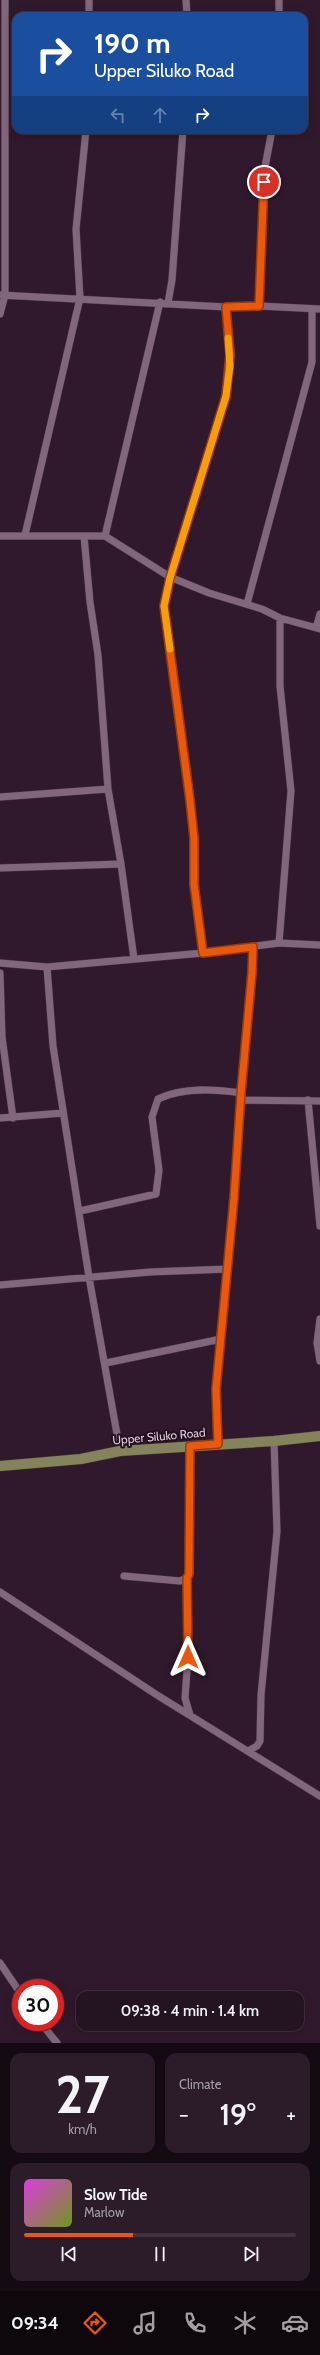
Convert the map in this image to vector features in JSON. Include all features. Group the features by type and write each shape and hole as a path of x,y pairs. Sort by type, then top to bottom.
{"main road":[{"name":"Upper Siluko Road","path":"0,1466 81,1459 120,1451 274,1441 320,1436"}],"street":[{"path":"0,314 3,295 5,0"},
{"path":"89,0 89,12"},
{"path":"186,0 187,12"},
{"path":"278,0 279,12"},
{"path":"25,534 80,298 76,229 86,134"},
{"path":"168,303 172,280 183,134"},
{"path":"259,306 265,167 271,134"},
{"path":"3,295 160,302 226,307 259,306 312,310 320,309"},
{"path":"105,536 160,302"},
{"path":"203,953 194,884 194,838 190,802 164,606 170,578 226,396 230,355 226,307"},
{"path":"247,604 312,362 312,310"},
{"path":"0,536 25,534 105,536 170,578 247,604 280,618 318,629 320,614"},
{"path":"84,536 90,602 98,655 108,789 121,864 134,959"},
{"path":"279,943 291,791 280,686 280,618"},
{"path":"0,797 108,789"},
{"path":"0,868 121,864"},
{"path":"0,963 47,967 203,953 279,943 320,945"},
{"path":"218,1444 216,1389 228,1269 253,947"},
{"path":"47,967 50,1024 63,1113 80,1211 89,1277 106,1363 120,1451"},
{"path":"0,973 2,1037 12,1118"},
{"path":"80,1211 156,1194 159,1170 152,1117 158,1099 170,1093 215,1090 241,1097 320,1100"},
{"path":"308,1100 320,1226"},
{"path":"0,1118 63,1113"},
{"path":"0,1285 150,1272 228,1269"},
{"path":"320,1319 317,1343 320,1361"},
{"path":"106,1363 221,1339"},
{"path":"248,1751 257,1746 260,1741 261,1695 277,1531 274,1441"},
{"path":"190,1446 189,1574 187,1578 188,1657 185,1698 190,1715"},
{"path":"124,1576 180,1581 187,1578"},
{"path":"0,1592 190,1715 320,1796"},
{"path":"0,1963 12,1981"},
{"path":"47,2031 57,2043"}],"slow traffic":[{"path":"170,649 164,606 170,578 226,396 230,366 228,338"}],"route":[{"path":"188,1657 187,1578 189,1574 190,1446 218,1444 216,1389 234,1198 253,947 203,953 194,884 194,838 189,787 178,716 174,667 164,606 170,578 226,396 230,366 226,307 259,306 264,182"}]}
